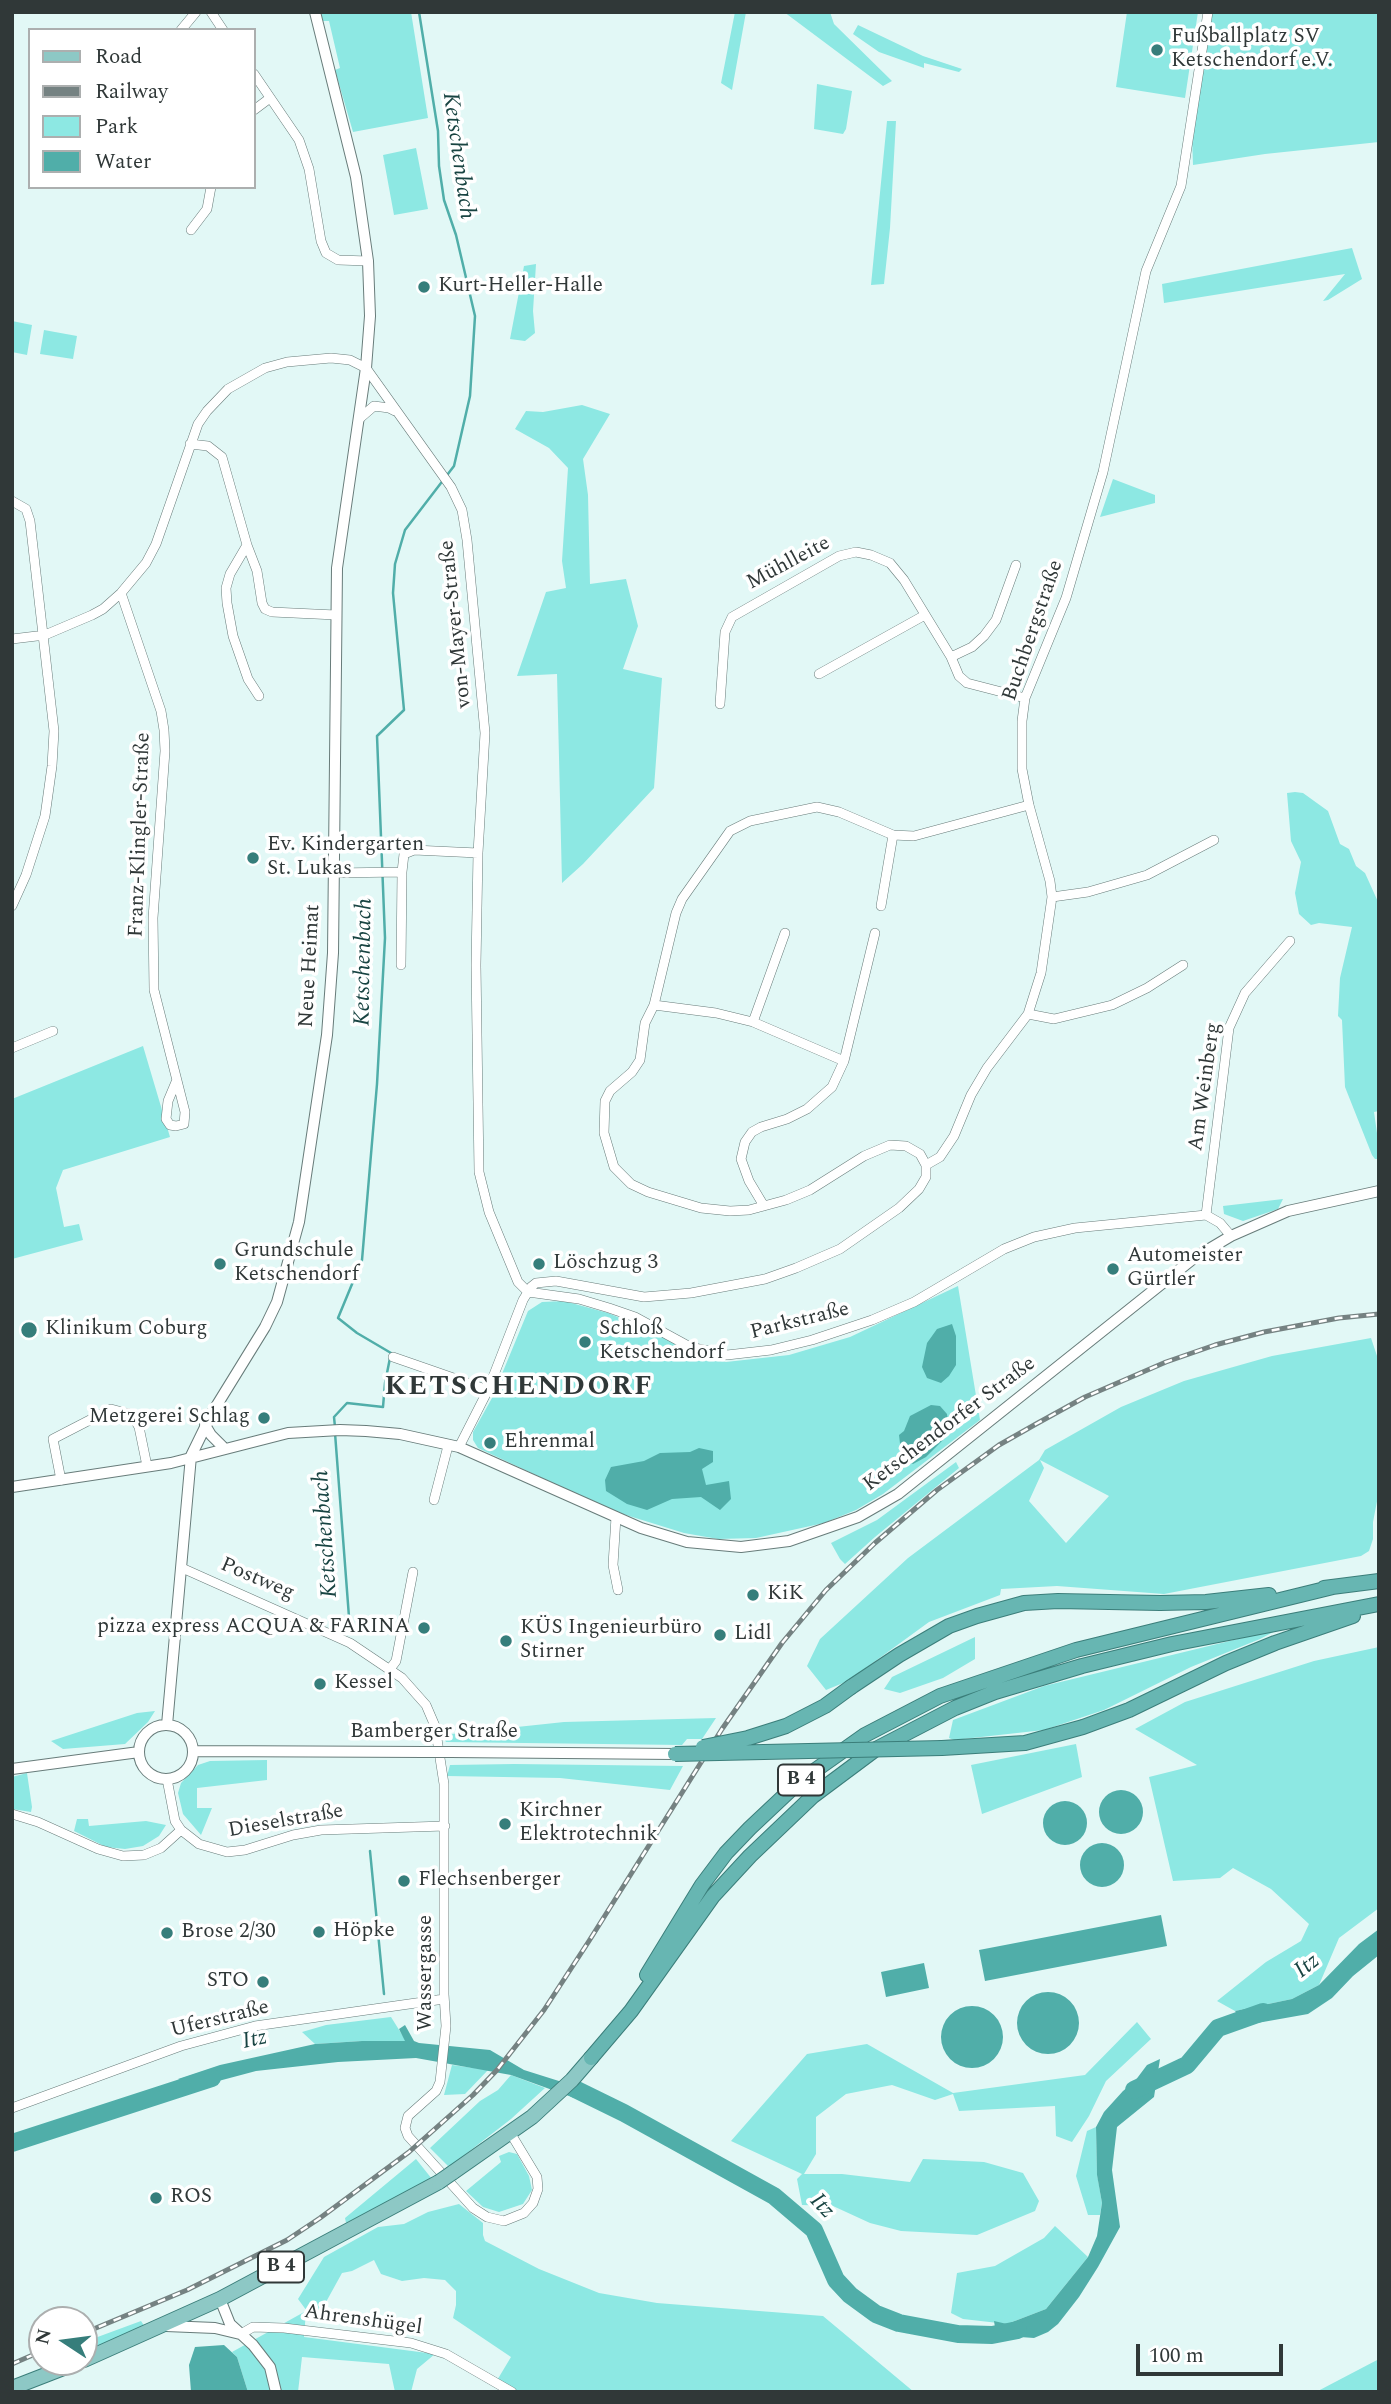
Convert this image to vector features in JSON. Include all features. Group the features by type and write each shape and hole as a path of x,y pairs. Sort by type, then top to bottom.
{"highway":[{"name":"B 4","path":"591,2058 702,1885 726,1853 800,1781 865,1735 940,1696 1076,1650 1333,1587 1379,1581"},
{"path":"675,1754 748,1738 786,1726 825,1706 899,1655 949,1626 1024,1603 1206,1602 1333,1587"},
{"name":"B 4","path":"591,2058 631,2011 713,1896 750,1856 813,1796 876,1749 955,1708 995,1692 1082,1666 1171,1644 1379,1606"},
{"path":"675,1754 942,1748 1025,1743 1083,1727 1129,1710 1275,1643 1379,1606"}],"main road":[{"name":"B 4","path":"98,2354 220,2299 439,2182 532,2117 572,2080 591,2058"},
{"path":"12,2388 43,2376"}],"street":[{"path":"183,28 197,12"},
{"path":"211,12 222,28"},
{"name":"Neue Heimat","path":"191,1457 205,1425 265,1327 277,1302 294,1245 327,1035 333,953 336,615 340,541 366,368 370,316 368,261 356,177 315,12"},
{"name":"Buchbergstraße","path":"527,1292 536,1283 556,1281 623,1294 664,1296 765,1279 822,1258 870,1230 919,1189 926,1177 926,1166 940,1157 954,1136 971,1095 987,1068 1028,1014 1041,973 1052,897 1022,769 1025,698 1066,598 1103,472 1146,271 1181,186 1209,12"},
{"path":"256,77 299,140 309,169 321,241 326,253 338,260 368,261"},
{"path":"256,108 270,98"},
{"path":"191,230 207,209 211,189"},
{"path":"12,639 45,635 103,609 121,593 146,563 156,544 190,444 207,411 245,377 287,362 331,358 350,360 366,368"},
{"name":"von-Mayer-Straße","path":"366,368 443,474 462,510 485,733 478,853 476,977 478,1172 489,1212 518,1282 527,1292"},
{"path":"358,420 374,406 397,412"},
{"path":"190,444 208,446 222,457 257,571 265,609 272,612 336,615"},
{"path":"12,501 26,509 30,521 54,731 45,816 26,875 12,906"},
{"path":"247,545 230,574 226,588 227,603 233,636 247,679 260,696"},
{"name":"Mühlleite","path":"720,704 725,632 732,617 839,556 856,552 890,563 904,580 951,657 959,676 967,683 1025,698"},
{"path":"951,657 972,647 996,620 1016,565"},
{"name":"Franz-Klingler-Straße","path":"121,593 161,711 164,730 165,751 153,918 154,990 176,1082"},
{"path":"819,674 925,615"},
{"path":"926,1166 920,1154 906,1146 890,1145 881,1147 810,1190 764,1206 730,1211 679,1202 631,1184 614,1167 604,1133 605,1101 610,1091 636,1066 642,1050 645,1023 654,1005 676,913 682,899 716,848 736,826 817,807 839,812 893,835 914,836 1029,805"},
{"path":"881,906 893,835"},
{"path":"1052,897 1088,892 1134,879 1214,840"},
{"path":"401,964 397,872 403,858 408,851 478,853"},
{"path":"334,873 397,872"},
{"path":"752,1022 785,933"},
{"path":"764,1206 749,1181 741,1159 745,1142 752,1132 787,1119 817,1102 832,1087 844,1061 875,933"},
{"name":"Am Weinberg","path":"1206,1215 1229,1028 1245,993 1290,941"},
{"path":"1028,1014 1054,1019 1112,1005 1147,988 1183,965"},
{"path":"654,1005 716,1013 752,1022 844,1061"},
{"path":"12,1048 53,1031"},
{"name":"Ketschendorfer Straße","path":"12,1487 171,1463 288,1433 335,1430 400,1434 453,1447 641,1528 687,1542 741,1547 798,1538 858,1517 898,1494 1169,1276 1231,1236 1294,1209 1379,1191"},
{"path":"1206,1215 1220,1223 1231,1236"},
{"name":"Parkstraße","path":"527,1292 568,1297 609,1308 635,1317 690,1347 727,1355 781,1347 891,1313 958,1279 1004,1250 1034,1237 1075,1228 1206,1215"},
{"path":"434,1500 453,1447 488,1390 527,1292"},
{"path":"393,1357 488,1390"},
{"path":"61,1479 53,1439 111,1409 130,1414 135,1420 139,1427 147,1466"},
{"path":"205,1425 224,1448"},
{"path":"167,1725 191,1457"},
{"path":"616,1517 613,1565 618,1590"},
{"name":"Postweg","path":"182,1567 349,1643 390,1669"},
{"path":"390,1669 396,1661 413,1572"},
{"name":"Wassergasse","path":"390,1669 417,1693 426,1705 435,1726 442,1760 445,1826 446,2026 442,2073 436,2091 408,2116 405,2128 408,2136 457,2193 487,2217 504,2221 524,2213 533,2203 538,2189 537,2177 511,2134"},
{"path":"167,1725 185,1732 193,1751 186,1770 167,1779 156,1777 147,1771 139,1752 141,1741 147,1733 156,1727 167,1725"},
{"name":"Bamberger Straße","path":"193,1751 675,1754"},
{"path":"12,1769 139,1752"},
{"path":"12,1814 38,1822 98,1849 123,1856 144,1855 161,1848 181,1829 175,1821 167,1779"},
{"name":"Dieselstraße","path":"181,1829 199,1844 227,1852 245,1850 321,1829 445,1826"},
{"name":"Uferstraße","path":"12,2108 181,2046 255,2026 444,1999"},
{"path":"220,2299 229,2322 262,2355 270,2367 276,2392"},
{"path":"163,2326 215,2328 241,2334"},
{"name":"Ahrenshügel","path":"241,2334 253,2327 284,2328 411,2343 446,2354 512,2392"}],"green space":[{"path":"321,12 411,12 428,118 353,132 335,70 340,68 329,21 323,21"},
{"path":"735,12 746,12 732,90 721,83"},
{"path":"784,12 830,12 834,24 892,81 883,86"},
{"name":"Fußballplatz SV Ketschendorf e.V.","path":"1127,12 1198,12 1185,98 1116,87"},
{"path":"1210,12 1379,12 1379,142 1193,165 1191,108"},
{"path":"858,25 923,56 962,69 959,72 924,63 924,68 879,52 853,34"},
{"path":"817,84 852,91 843,134 814,129"},
{"path":"887,121 896,121 890,228 884,284 871,285"},
{"path":"416,148 428,209 394,215 383,155"},
{"path":"1352,248 1362,279 1328,300 1323,301 1345,274 1164,303 1162,284"},
{"path":"536,264 533,311 535,333 525,341 510,339 524,266"},
{"path":"12,321 32,325 27,355 12,352"},
{"path":"44,330 77,336 73,359 40,354"},
{"path":"582,405 610,414 583,459 588,495 590,584 626,579 638,626 623,669 662,678 654,788 562,883 557,674 517,676 546,592 566,588 562,561 568,468 549,448 515,429 526,411 543,412"},
{"path":"1113,479 1155,495 1155,503 1100,517"},
{"path":"1287,793 1303,793 1328,811 1340,844 1349,849 1356,866 1365,873 1379,904 1379,1111 1374,1112 1378,1159 1372,1155 1345,1087 1342,1020 1338,1016 1340,978 1352,927 1319,923 1311,925 1299,914 1295,893 1301,862 1291,841"},
{"path":"143,1046 170,1137 63,1170 56,1188 64,1227 79,1224 83,1240 12,1259 12,1099"},
{"path":"1283,1199 1278,1209 1243,1221 1224,1214 1223,1206"},
{"path":"958,1286 980,1420 883,1494 856,1510 824,1523 756,1538 718,1539 684,1533 613,1511 478,1448 473,1440 473,1432 492,1398 528,1311 542,1302 564,1301 608,1313 656,1333 698,1357 726,1362 789,1355 850,1337"},
{"path":"1371,1338 1379,1362 1379,1491 1369,1551 1361,1556 1164,1594 1057,1586 1001,1589 1000,1595 929,1622 848,1681 826,1690 807,1666 820,1639 908,1558 1039,1460 1045,1450 1121,1407 1184,1381 1272,1356","holes":["1040,1460 1109,1496 1066,1543 1029,1501 1044,1468"]},
{"path":"956,1462 959,1468 845,1564 840,1559 831,1543 877,1520"},
{"path":"1279,1629 1191,1667 1104,1710 1044,1730 954,1740 949,1738 953,1720 1044,1686"},
{"path":"975,1637 975,1659 943,1678 900,1693 884,1689 892,1677"},
{"path":"1379,1647 1379,1908 1339,1938 1319,1985 1292,1999 1235,2011 1217,2001 1266,1962 1301,1941 1309,1924 1271,1889 1233,1868 1220,1878 1173,1881 1149,1777 1197,1765 1135,1729 1185,1702 1314,1661"},
{"path":"155,1711 148,1722 125,1744 63,1749 51,1741 137,1713"},
{"path":"716,1718 702,1739 687,1739 682,1745 446,1742 442,1735 564,1722"},
{"path":"1076,1744 1082,1777 982,1814 971,1765"},
{"path":"267,1760 267,1780 197,1788 197,1808 212,1808 201,1835 183,1814 178,1793 181,1783 198,1765 210,1761"},
{"path":"450,1765 683,1766 670,1790 560,1778 447,1776"},
{"path":"27,1773 31,1812 12,1809 12,1777"},
{"path":"77,1819 88,1819 89,1826 146,1821 166,1825 159,1836 143,1846 125,1849 106,1847 74,1831"},
{"path":"391,2017 406,2041 315,2044 302,2032 326,2025"},
{"path":"1137,2022 1151,2039 1106,2081 1089,2116 1072,2142 1056,2136 1055,2106 959,2111 953,2094 935,2100 892,2085 846,2094 816,2117 816,2154 804,2174 842,2174 910,2182 923,2159 984,2162 1023,2173 1039,2201 1035,2211 977,2235 901,2231 870,2223 833,2206 802,2205 797,2179 802,2174 731,2141 807,2054 867,2044 953,2093 1085,2075"},
{"path":"452,2065 489,2069 465,2094 444,2095"},
{"path":"511,2075 545,2088 511,2119 449,2167 430,2148 480,2101 498,2090"},
{"path":"1096,2127 1097,2174 1102,2203 1100,2215 1088,2215 1076,2176 1087,2131"},
{"path":"509,2152 517,2154 529,2176 532,2190 523,2204 499,2212 483,2207 466,2191 501,2162 499,2156"},
{"path":"416,2159 432,2179 346,2223 345,2218"},
{"path":"459,2204 483,2223 485,2241 539,2269 599,2293 657,2303 823,2316 914,2392 512,2392 496,2382 511,2357 453,2318 456,2291 445,2280 424,2278 402,2281 381,2274 374,2260 342,2273 315,2322 298,2299 324,2257 378,2227 404,2224 428,2212"},
{"path":"1055,2226 1088,2257 1046,2309 1007,2324 963,2319 951,2313 957,2273 995,2266 1044,2238"},
{"path":"306,2311 304,2337 435,2354 417,2369 411,2392 395,2392 389,2364 302,2357 298,2392 248,2392 237,2357 232,2352"},
{"path":"141,2321 145,2327 98,2346 98,2337"},
{"path":"1379,2359 1379,2392 1316,2392"}],"water":[{"path":"952,1324 956,1336 956,1365 941,1383 927,1378 922,1367 927,1343 937,1329"},
{"path":"931,1405 940,1406 947,1414 949,1429 945,1438 926,1457 913,1464 906,1460 901,1452 899,1435 904,1431 910,1416"},
{"path":"699,1448 713,1451 713,1462 702,1469 706,1485 729,1481 731,1499 720,1510 701,1497 672,1499 647,1510 627,1504 606,1491 605,1480 611,1467 644,1461 660,1453 690,1452"},
{"path":"1121,1790 1137,1796 1143,1812 1137,1828 1121,1834 1105,1828 1099,1812 1105,1796"},
{"path":"1065,1801 1081,1807 1087,1823 1081,1839 1065,1845 1049,1839 1043,1823 1049,1807"},
{"path":"1102,1843 1118,1849 1124,1865 1118,1881 1102,1887 1086,1881 1080,1865 1086,1849"},
{"path":"1161,1915 1167,1946 985,1981 979,1950"},
{"path":"1379,1929 1379,1955 1332,1998 1308,2014 1246,2025 1235,2011 1292,1999 1319,1985 1359,1944"},
{"path":"924,1963 929,1988 886,1997 881,1972"},
{"path":"1048,1992 1070,2001 1079,2023 1070,2045 1048,2054 1026,2045 1017,2023 1026,2001"},
{"path":"972,2006 994,2015 1003,2037 994,2059 972,2068 950,2059 941,2037 950,2015"},
{"path":"405,2025 414,2041 419,2043 490,2050 524,2070 597,2093 591,2104 511,2075 416,2058 338,2062 256,2071 211,2083 200,2089 178,2079 220,2065 315,2044 405,2041 399,2029"},
{"path":"1160,2059 1154,2097 1117,2127 1112,2170 1120,2227 1098,2267 1079,2297 1058,2324 1048,2332 1034,2338 997,2340 994,2321 1007,2324 1046,2309 1088,2257 1097,2236 1102,2203 1097,2175 1096,2127 1104,2112 1147,2065"},
{"path":"224,2345 237,2357 248,2392 191,2392 189,2365 195,2347"}],"waterway":[{"name":"Ketschenbach","path":"335,1427 334,1417 347,1403 383,1407 391,1353 338,1318 362,1260 377,1084 385,938 377,736 404,710 393,593 395,564 405,530 454,466 470,396 475,316 456,235 444,200 438,131 419,12"},
{"name":"Ketschenbach","path":"335,1433 349,1617"},
{"name":"Ketschenbach","path":"370,1851 384,1994"},
{"name":"Itz","path":"1134,2090 1187,2065 1218,2028 1263,2012"},
{"name":"Itz","path":"12,2143 212,2078"},
{"name":"Itz","path":"575,2089 774,2196 814,2230 836,2280 850,2295 876,2314 899,2323 958,2334 992,2335 1018,2330"}],"railway":[{"path":"98,2327 187,2290 287,2240 409,2152 473,2095 497,2070 544,2010 722,1729 782,1643 826,1590 875,1543 937,1490 999,1445 1036,1424 1085,1397 1166,1362 1264,1332 1339,1318 1379,1314"},
{"path":"12,2364 28,2357"}],"place":[{"name":"Fußballplatz SV Ketschendorf e.V.","path":"1157,50"},
{"name":"Kurt-Heller-Halle","path":"424,287"},
{"name":"Ev. Kindergarten St. Lukas","path":"253,858"},
{"name":"Grundschule Ketschendorf","path":"220,1264"},
{"name":"Löschzug 3","path":"539,1264"},
{"name":"Automeister Gürtler","path":"1113,1269"},
{"name":"Klinikum Coburg","path":"29,1330"},
{"name":"Schloß Ketschendorf","path":"585,1342"},
{"name":"Metzgerei Schlag","path":"264,1418"},
{"name":"Ehrenmal","path":"490,1443"},
{"name":"KiK","path":"753,1595"},
{"name":"pizza express ACQUA & FARINA","path":"424,1628"},
{"name":"Lidl","path":"720,1635"},
{"name":"KÜS Ingenieurbüro Stirner","path":"506,1641"},
{"name":"Kessel","path":"320,1684"},
{"name":"Kirchner Elektrotechnik","path":"505,1824"},
{"name":"Flechsenberger","path":"404,1881"},
{"name":"Höpke","path":"319,1932"},
{"name":"Brose 2/30","path":"167,1933"},
{"name":"STO","path":"263,1982"},
{"name":"ROS","path":"156,2198"}],"district":[{"name":"KETSCHENDORF","path":"519,1389"}]}
